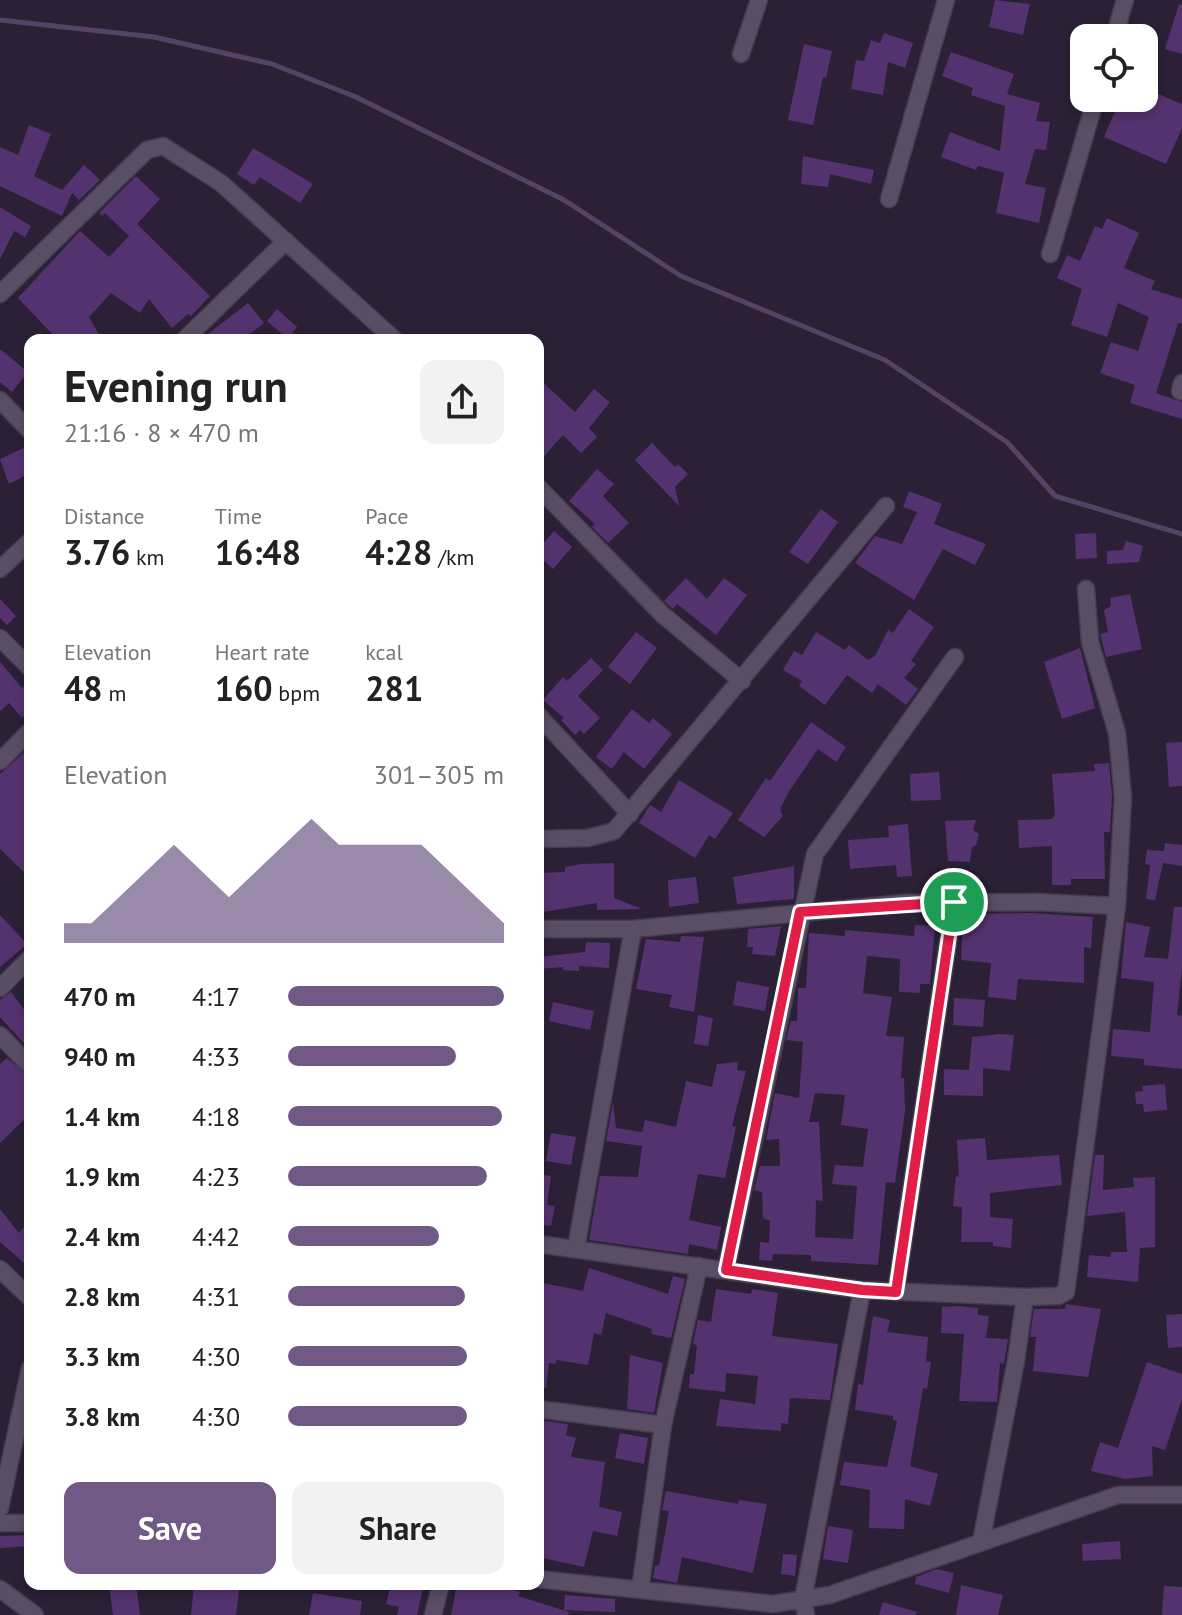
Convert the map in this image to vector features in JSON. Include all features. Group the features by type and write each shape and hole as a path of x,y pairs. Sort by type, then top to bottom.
{"street":[{"path":"741,54 759,0"},
{"path":"889,199 946,0"},
{"path":"1118,24 1125,0"},
{"path":"1050,254 1092,112"},
{"path":"0,294 147,150 170,149 221,183 388,334"},
{"path":"190,334 286,241"},
{"path":"0,400 24,425"},
{"path":"544,493 663,615 742,681"},
{"path":"544,839 602,836 614,831 886,506"},
{"path":"0,569 24,547"},
{"path":"544,1245 862,1290 1025,1297 1058,1296 1066,1292 1117,906 1123,797 1118,746 1090,642 1086,589"},
{"path":"0,638 24,662"},
{"path":"726,1270 800,912 815,854 830,828 955,657"},
{"path":"544,721 630,814"},
{"path":"0,761 24,737"},
{"path":"544,929 633,929 800,912 954,902 1117,906"},
{"path":"896,1292 954,902"},
{"path":"576,1248 633,929"},
{"path":"0,988 24,964"},
{"path":"0,1035 24,1060"},
{"path":"640,1590 663,1425 699,1266"},
{"path":"0,1269 24,1292"},
{"path":"804,1607 862,1290"},
{"path":"981,1542 1025,1297"},
{"path":"0,1508 24,1396"},
{"path":"544,1410 663,1425"},
{"path":"544,1580 804,1607 830,1595 1118,1495 1182,1495"},
{"path":"0,1523 24,1523"},
{"path":"0,1589 35,1615"},
{"path":"433,1615 439,1590"}],"building":[{"path":"995,0 1030,4 1023,35 989,27"},
{"path":"1179,4 1182,5 1182,54 1165,49"},
{"path":"884,33 913,43 905,68 888,62 883,95 851,89 856,60 864,61 871,40 880,43"},
{"path":"804,44 832,51 813,125 788,120"},
{"path":"951,52 1014,74 1007,94 1040,103 1036,121 1050,122 1046,150 1035,149 1025,184 1046,188 1039,223 996,213 1004,173 978,166 976,170 941,157 950,132 1000,151 1005,106 971,95 973,88 942,76"},
{"path":"1158,94 1182,104 1182,128 1166,164 1104,137 1115,112 1158,112"},
{"path":"29,125 51,134 34,176 62,190 84,165 100,180 79,200 72,193 62,216 0,186 0,147 18,155"},
{"path":"253,148 313,184 300,203 260,177 254,185 237,174"},
{"path":"803,156 874,170 871,184 830,174 828,187 801,184"},
{"path":"136,176 160,199 137,224 210,296 191,316 188,314 172,328 149,299 140,313 111,293 89,317 99,334 52,334 18,298 80,231 109,257 129,236 105,213 102,216 99,213"},
{"path":"0,207 31,226 25,237 14,231 0,259"},
{"path":"1107,218 1139,233 1124,268 1155,281 1151,289 1182,299 1182,324 1178,323 1156,393 1182,402 1182,419 1130,403 1135,385 1100,373 1111,342 1138,351 1149,317 1118,303 1107,337 1071,325 1082,289 1057,278 1067,255 1080,261 1095,226 1102,229"},
{"path":"248,303 264,323 250,334 208,334"},
{"path":"277,309 297,327 292,334 282,334 267,321"},
{"path":"0,349 24,369 24,377 12,392 0,382"},
{"path":"544,384 575,412 594,389 610,402 589,428 597,437 581,453 563,435 544,456"},
{"path":"652,443 675,467 678,464 688,474 675,487 679,506 635,460"},
{"path":"24,448 24,476 9,484 0,459"},
{"path":"597,469 614,484 603,496 629,523 608,543 592,527 595,524 569,501"},
{"path":"909,491 942,504 934,524 986,544 975,565 943,549 914,600 855,563 875,536 902,544 917,512 903,507"},
{"path":"821,509 838,522 808,564 789,552"},
{"path":"554,531 572,547 553,569 544,561 544,542"},
{"path":"1096,533 1097,558 1076,559 1075,534"},
{"path":"1126,541 1143,546 1139,562 1107,564 1107,551 1123,550"},
{"path":"686,578 707,599 724,578 747,595 716,635 677,604 673,609 664,601"},
{"path":"1130,594 1142,649 1106,657 1100,634 1108,632 1104,610 1111,606 1110,598"},
{"path":"0,599 16,616 7,625 0,618"},
{"path":"909,609 934,627 911,661 916,664 904,678 918,689 906,705 878,684 872,693 847,675 825,705 799,686 802,681 783,670 794,651 802,655 816,632 845,650 849,645 868,660 875,656 888,630 893,633"},
{"path":"636,632 657,648 630,684 608,667"},
{"path":"1080,648 1095,708 1062,719 1044,662"},
{"path":"591,658 603,670 578,696 600,718 584,734 580,730 575,735 561,720 564,718 544,701 563,677 567,681"},
{"path":"0,662 22,688 24,686 24,716 22,718 9,703 0,711"},
{"path":"632,709 649,723 653,718 672,734 644,769 624,752 612,769 596,757"},
{"path":"811,722 846,747 836,762 818,749 788,793 780,810 783,816 764,837 738,820 766,778 770,781"},
{"path":"1182,742 1182,786 1169,787 1166,743"},
{"path":"24,752 24,872 0,849 0,774"},
{"path":"1109,763 1112,797 1110,832 1104,832 1105,879 1071,879 1071,885 1052,885 1052,846 1019,848 1018,820 1052,819 1055,815 1052,774 1095,771 1094,764"},
{"path":"939,772 941,800 911,801 910,774"},
{"path":"679,780 733,813 715,839 709,835 695,858 639,823 650,805 661,812"},
{"path":"976,820 973,830 979,834 976,845 972,847 970,862 948,861 945,821"},
{"path":"908,824 912,876 897,877 896,865 850,869 848,840 889,837 888,826"},
{"path":"1165,843 1182,845 1182,866 1163,863 1155,900 1146,899 1150,865 1145,864 1147,850 1164,851"},
{"path":"614,863 614,898 642,909 597,910 597,903 544,912 544,873 565,872 565,867"},
{"path":"794,866 794,899 737,904 733,877"},
{"path":"696,877 699,903 669,907 668,880"},
{"path":"1174,907 1182,907 1182,968 1177,1015 1182,1016 1182,1069 1144,1065 1144,1059 1111,1056 1113,1029 1150,1032 1154,982 1121,978 1126,922 1150,927 1144,957 1168,959"},
{"path":"1032,913 1093,917 1091,948 1084,947 1084,983 1018,979 1016,1000 988,997 991,963 961,960 963,914"},
{"path":"0,915 24,941 24,947 0,967"},
{"path":"915,925 935,926 930,984 920,984 920,993 899,992 900,959 867,956 863,993 892,997 886,1036 904,1037 901,1078 904,1078 905,1111 895,1183 886,1182 878,1265 811,1261 811,1255 773,1254 772,1261 759,1260 760,1242 769,1243 770,1221 763,1218 762,1192 754,1190 760,1166 780,1166 779,1139 766,1140 775,1093 799,1098 803,1042 786,1040 791,1021 797,1021 798,988 806,988 809,933 845,936 845,930 914,936","holes":["815,1093 845,1095 841,1125 868,1129 863,1167 835,1165 832,1184 857,1186 853,1239 815,1237 816,1200 823,1201 819,1122 809,1122"]},
{"path":"781,926 775,956 752,954 753,947 747,947 748,929"},
{"path":"681,936 704,937 694,1012 669,1007 672,995 636,989 646,939 680,942"},
{"path":"586,942 610,943 609,968 579,966 579,971 563,970 563,967 544,969 544,956 585,952"},
{"path":"737,981 769,987 765,1011 733,1005"},
{"path":"11,992 24,1009 24,1043 0,1017 0,1000"},
{"path":"954,998 985,1000 983,1027 953,1025"},
{"path":"553,1002 594,1011 590,1030 549,1021"},
{"path":"698,1015 713,1018 708,1046 694,1044"},
{"path":"1014,1035 1010,1071 983,1068 983,1096 944,1095 944,1069 969,1070 972,1037"},
{"path":"7,1058 24,1072 24,1120 0,1143 0,1064"},
{"path":"738,1062 737,1070 746,1071 732,1126 736,1127 725,1178 698,1174 689,1220 721,1227 717,1250 689,1244 688,1254 589,1240 600,1176 638,1177 642,1146 606,1141 613,1103 616,1128 642,1132 645,1120 676,1127 686,1081 712,1087 717,1064"},
{"path":"1165,1084 1167,1110 1144,1112 1143,1104 1136,1104 1135,1092 1143,1091 1142,1086"},
{"path":"551,1133 576,1137 571,1165 546,1161"},
{"path":"985,1138 987,1160 1059,1155 1062,1185 990,1193 990,1217 1013,1219 1011,1248 993,1246 993,1242 961,1242 962,1207 953,1206 956,1176 959,1177 957,1140"},
{"path":"1095,1155 1104,1155 1103,1190 1134,1187 1133,1178 1155,1177 1155,1247 1140,1248 1138,1282 1087,1277 1089,1255 1110,1257 1111,1252 1127,1252 1125,1212 1087,1216"},
{"path":"544,1175 551,1176 547,1205 555,1206 551,1226 544,1225"},
{"path":"0,1209 19,1233 24,1227 24,1263 0,1242"},
{"path":"589,1268 668,1294 673,1276 685,1279 671,1338 651,1334 652,1329 606,1313 601,1335 594,1333 588,1365 556,1360 556,1364 549,1363 544,1388 544,1283 583,1291"},
{"path":"716,1289 751,1294 752,1289 778,1293 772,1336 838,1344 830,1400 790,1398 788,1424 781,1423 781,1431 716,1426 720,1399 755,1404 758,1376 726,1373 725,1392 689,1388 690,1374 694,1374 697,1346 693,1343 698,1320 711,1322"},
{"path":"1066,1304 1101,1309 1088,1377 1033,1371 1036,1337 1030,1337 1034,1309 1065,1309"},
{"path":"942,1307 978,1308 978,1315 989,1316 986,1338 1008,1339 1004,1364 1000,1363 997,1402 959,1401 964,1334 941,1333"},
{"path":"1182,1314 1182,1347 1168,1348 1166,1315"},
{"path":"873,1316 890,1320 887,1332 928,1337 926,1362 931,1362 927,1389 923,1388 910,1466 938,1474 930,1506 905,1499 904,1529 869,1528 870,1490 840,1485 844,1462 887,1467 897,1421 893,1420 893,1416 855,1410 858,1384 863,1385"},
{"path":"630,1355 663,1363 654,1413 627,1409"},
{"path":"1147,1362 1182,1374 1182,1399 1165,1450 1152,1446 1153,1476 1125,1479 1091,1471 1100,1442 1118,1448"},
{"path":"544,1421 568,1424 566,1435 576,1438 571,1457 605,1462 599,1507 622,1512 617,1536 593,1531 584,1567 544,1558"},
{"path":"620,1433 648,1438 644,1464 615,1458"},
{"path":"666,1491 738,1504 739,1500 767,1504 753,1573 682,1557 677,1583 653,1578 655,1565 659,1566 669,1511 662,1510"},
{"path":"828,1526 853,1530 848,1563 823,1559"},
{"path":"24,1535 24,1546 0,1548 0,1536"},
{"path":"1120,1541 1121,1559 1083,1561 1082,1544"},
{"path":"783,1554 797,1555 795,1576 781,1574"},
{"path":"937,1569 954,1573 949,1593 915,1584 916,1577"},
{"path":"961,1585 1003,1595 998,1615 956,1615"},
{"path":"1164,1586 1182,1587 1182,1615 1162,1615"},
{"path":"110,1590 137,1590 140,1615 113,1615"},
{"path":"194,1590 239,1590 236,1615 191,1615"},
{"path":"390,1590 423,1590 417,1615 397,1615 399,1607 386,1604"},
{"path":"456,1590 514,1590 520,1592 518,1596 569,1612 568,1615 451,1615"},
{"path":"313,1593 362,1601 360,1615 309,1615"},
{"path":"565,1595 615,1599 615,1612 564,1610"},
{"path":"883,1602 917,1612 916,1615 879,1615"}],"waterway":[{"path":"0,20 154,37 272,64 356,97 564,200 681,276 885,360 1007,442 1055,496 1182,534"}],"route":[{"path":"954,902 896,1292 726,1270 800,912 954,902"}]}
